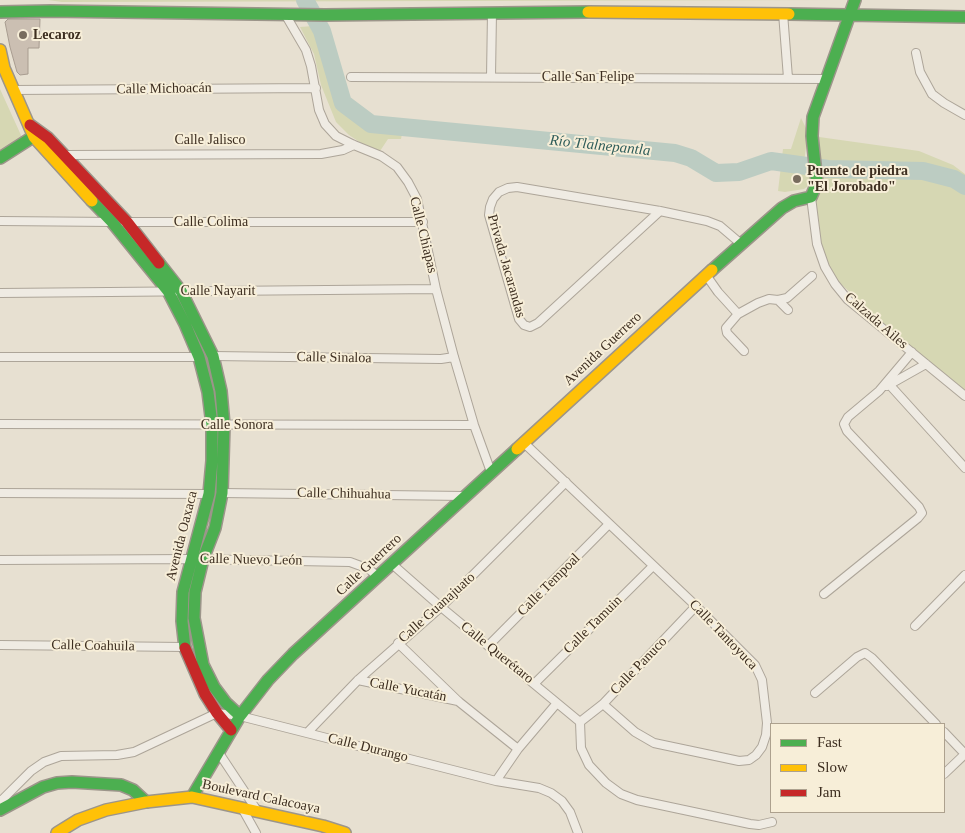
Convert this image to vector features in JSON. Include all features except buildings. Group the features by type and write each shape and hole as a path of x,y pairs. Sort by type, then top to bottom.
{"street":[{"path":"35,0 50,11"},
{"path":"811,197 817,183 812,136 813,117 855,0"},
{"path":"0,12 326,15 492,12 783,13 965,16"},
{"path":"491,77 492,12"},
{"path":"783,13 788,78"},
{"name":"Calle Chiapas","path":"285,14 306,50 312,66 319,110 325,124 336,136 354,146 382,156 397,167 408,182 417,200 436,289 454,357 474,425 491,472"},
{"name":"Avenida Oaxaca","path":"0,50 4,68 30,125 168,291 199,357 208,392 212,425 212,461 209,494 202,527 191,559 183,592 182,620 185,646 204,694 231,730"},
{"path":"916,53 920,72 932,94 944,104 965,115"},
{"name":"Calle San Felipe","path":"351,77 826,79"},
{"name":"Calle Michoacán","path":"13,90 316,88"},
{"path":"0,158 37,134"},
{"name":"Avenida Oaxaca","path":"37,134 65,155 127,222 181,291 213,356 224,425 222,493 215,528 203,559 195,592 194,618 198,645 204,665 214,687 226,704 240,716"},
{"name":"Calle Jalisco","path":"65,155 321,154 354,146"},
{"name":"Privada Jacarandas","path":"660,211 538,323 530,327 524,325 519,319 489,215 493,199 499,192 508,188 517,187 660,211 707,221 720,226 740,244"},
{"name":"Avenida Guerrero","path":"524,442 704,276 782,208 794,201 811,197"},
{"name":"Calzada Ailes","path":"811,197 817,244 825,267 835,284 848,300 965,396"},
{"name":"Calle Colima","path":"0,221 422,222"},
{"path":"704,276 738,314"},
{"path":"744,351 727,333 726,328 738,314 758,302 786,298 812,276"},
{"name":"Calle Nayarit","path":"0,292 436,289"},
{"path":"778,300 788,310"},
{"path":"824,594 922,513 919,507 847,431 844,424 848,417 888,383 912,352"},
{"name":"Calle Sinaloa","path":"213,356 441,359 454,357"},
{"path":"0,357 199,357"},
{"path":"888,383 926,364"},
{"path":"888,383 965,468"},
{"name":"Calle Sonora","path":"0,424 474,425"},
{"name":"Calle Guerrero","path":"192,798 240,716 268,680 293,654 524,442"},
{"name":"Calle Tantoyuca","path":"524,442 747,657 759,672 762,680 767,729 762,747 756,755 748,760 739,761 654,743 636,732 604,704"},
{"name":"Calle Guanajuato","path":"308,733 358,680 441,607 566,482"},
{"path":"0,493 209,494"},
{"name":"Calle Chihuahua","path":"222,493 465,496"},
{"name":"Calle Tempoal","path":"488,646 610,524"},
{"name":"Calle Nuevo León","path":"0,560 203,559 350,562 369,569 378,577"},
{"name":"Calle Querétaro","path":"392,564 580,722"},
{"name":"Calle Tamuin","path":"534,684 653,566"},
{"path":"915,626 965,575"},
{"name":"Calle Panuco","path":"580,722 604,704 696,606"},
{"name":"Calle Yucatán","path":"398,643 458,701 518,749"},
{"name":"Calle Coahuila","path":"0,645 185,646"},
{"path":"815,693 857,657 865,653 935,723"},
{"name":"Calle Yucatán","path":"358,680 458,701"},
{"path":"496,781 518,749 556,703"},
{"path":"0,802 31,771 44,762 61,756 117,755 134,752 217,713 240,716"},
{"name":"Calle Durango","path":"240,716 496,781 539,788 552,793 562,801 570,812 578,833"},
{"path":"580,722 581,748 589,765 606,783 622,794 637,800 750,824 759,825 772,822"},
{"path":"945,733 965,754 945,773"},
{"path":"219,753 258,812"},
{"path":"0,810 43,787 57,783 72,782 121,785 133,790 146,802"},
{"name":"Boulevard Calacoaya","path":"57,833 78,820 106,810 146,802 192,798 323,826 345,833"},
{"path":"242,808 256,833"}],"green space":[{"path":"48,0 834,0 62,2"},
{"path":"313,26 341,109 364,126 402,134 401,139 388,139 380,151 370,149 349,135 336,122 321,85 314,54 300,27"},
{"path":"0,89 25,144 0,157"},
{"path":"801,118 808,132 803,170 814,182 804,189 785,192 778,191 783,149 791,149"},
{"path":"812,136 919,151 953,165 965,174 965,395 918,356 840,283 828,265 819,243 815,214"}],"waterway":[{"name":"Río Tlalnepantla","path":"305,0 322,31 343,103 371,124 675,153 691,158 716,173 739,172 771,161 828,169 923,171 954,179 965,186"}],"traffic: fast":[{"path":"712,270 782,208 794,201 811,197 817,183 812,136 813,117 855,0"},
{"path":"0,12 325,15 588,12"},
{"path":"789,14 965,17"},
{"path":"0,158 39,133"},
{"path":"92,201 112,222 168,291 199,357 208,392 212,425 212,461 209,494 183,592 182,621 185,648"},
{"path":"159,263 181,291 213,356 221,391 224,425 222,493 215,528 203,559 195,592 194,618 203,665 214,687 226,703 240,716"},
{"path":"192,797 240,716 268,680 293,654 517,449"},
{"path":"0,810 43,787 57,783 72,782 121,785 133,790 146,802"}],"traffic: slow":[{"path":"588,12 789,14"},
{"path":"0,50 4,68 34,137 92,201"},
{"path":"517,449 712,270"},
{"path":"57,833 78,820 106,810 146,802 192,797 323,826 345,833"}],"traffic: jam":[{"path":"30,125 48,138 127,222 159,263"},
{"path":"185,648 205,694 231,730"}],"place":[{"name":"Lecaroz","path":"23,35"},
{"name":"Puente de piedra \"El Jorobado\"","path":"797,179"}]}
